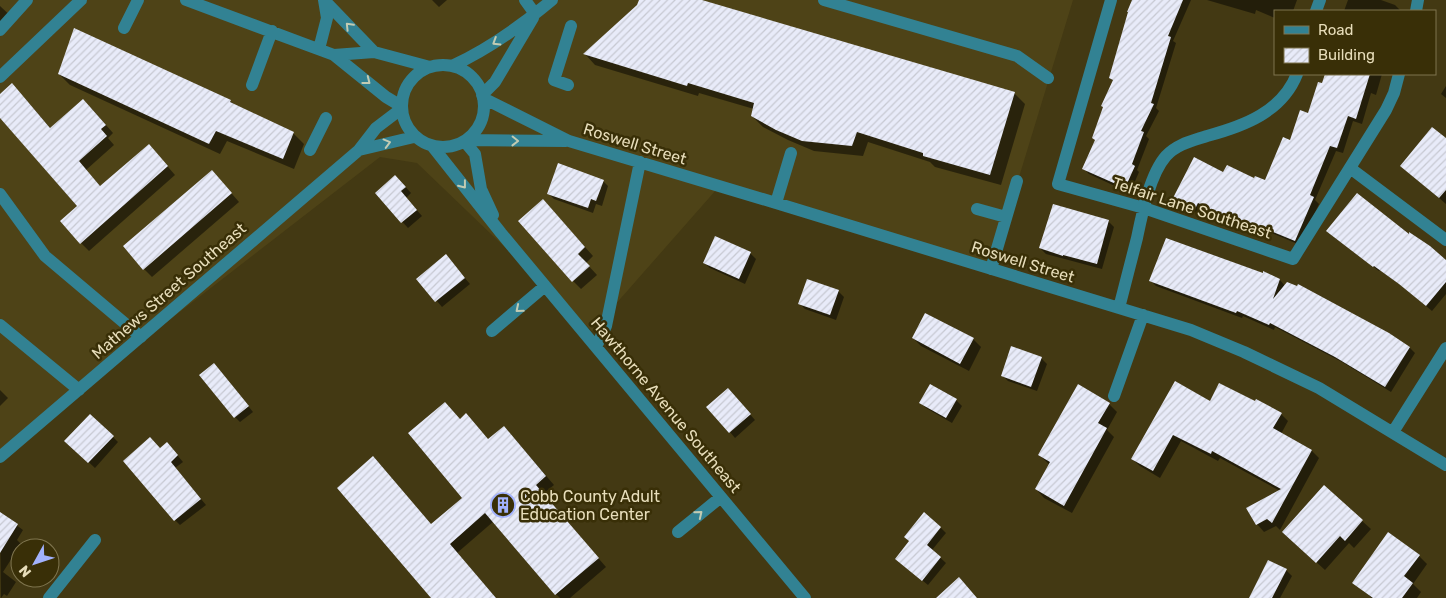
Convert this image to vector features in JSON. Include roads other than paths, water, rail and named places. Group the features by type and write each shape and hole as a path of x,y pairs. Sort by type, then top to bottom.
{"street":[{"path":"0,30 27,0"},
{"path":"0,77 81,0"},
{"path":"124,28 138,0"},
{"path":"186,0 334,55 401,107"},
{"path":"318,49 327,18 324,0"},
{"path":"324,0 374,52"},
{"path":"525,0 535,14"},
{"path":"452,66 497,42 552,0"},
{"path":"824,0 1017,56 1048,78"},
{"name":"Telfair Lane Southeast","path":"1112,0 1058,184 1144,208 1293,259 1386,110 1394,93 1399,75"},
{"path":"483,96 495,82 535,14"},
{"path":"568,85 554,80 571,26"},
{"path":"252,85 272,31"},
{"path":"334,55 374,52 430,66"},
{"path":"441,64 452,66 471,76 478,84 483,96 483,116 479,126 465,141 455,146 433,147 414,137 407,128 401,107 402,97 412,78 420,71 430,66 441,64"},
{"path":"1119,308 1144,208 1151,186 1166,157 1186,142 1234,129 1264,114 1287,92 1296,75"},
{"name":"Roswell Street","path":"483,96 569,141 1191,330 1275,366 1320,388 1446,465"},
{"name":"Mathews Street Southeast","path":"0,457 359,150 376,128 401,107"},
{"path":"310,150 326,118"},
{"name":"Mathews Street Southeast","path":"359,150 414,137"},
{"name":"Roswell Street","path":"465,141 569,141"},
{"name":"Hawthorne Avenue Southeast","path":"465,141 475,154 482,189 501,233"},
{"name":"Hawthorne Avenue Southeast","path":"433,147 501,233 805,598"},
{"path":"776,203 791,153"},
{"path":"596,347 606,326 640,162"},
{"path":"1350,168 1446,240"},
{"path":"991,269 1017,181"},
{"path":"0,194 45,256 141,336"},
{"path":"978,209 1006,218"},
{"path":"492,331 545,286"},
{"path":"1114,396 1143,315"},
{"path":"0,325 79,390"},
{"path":"1394,432 1446,348"},
{"path":"678,532 721,496"},
{"path":"49,598 96,540"}],"place":[{"name":"Cobb County Adult Education Center","path":"503,505"}]}
